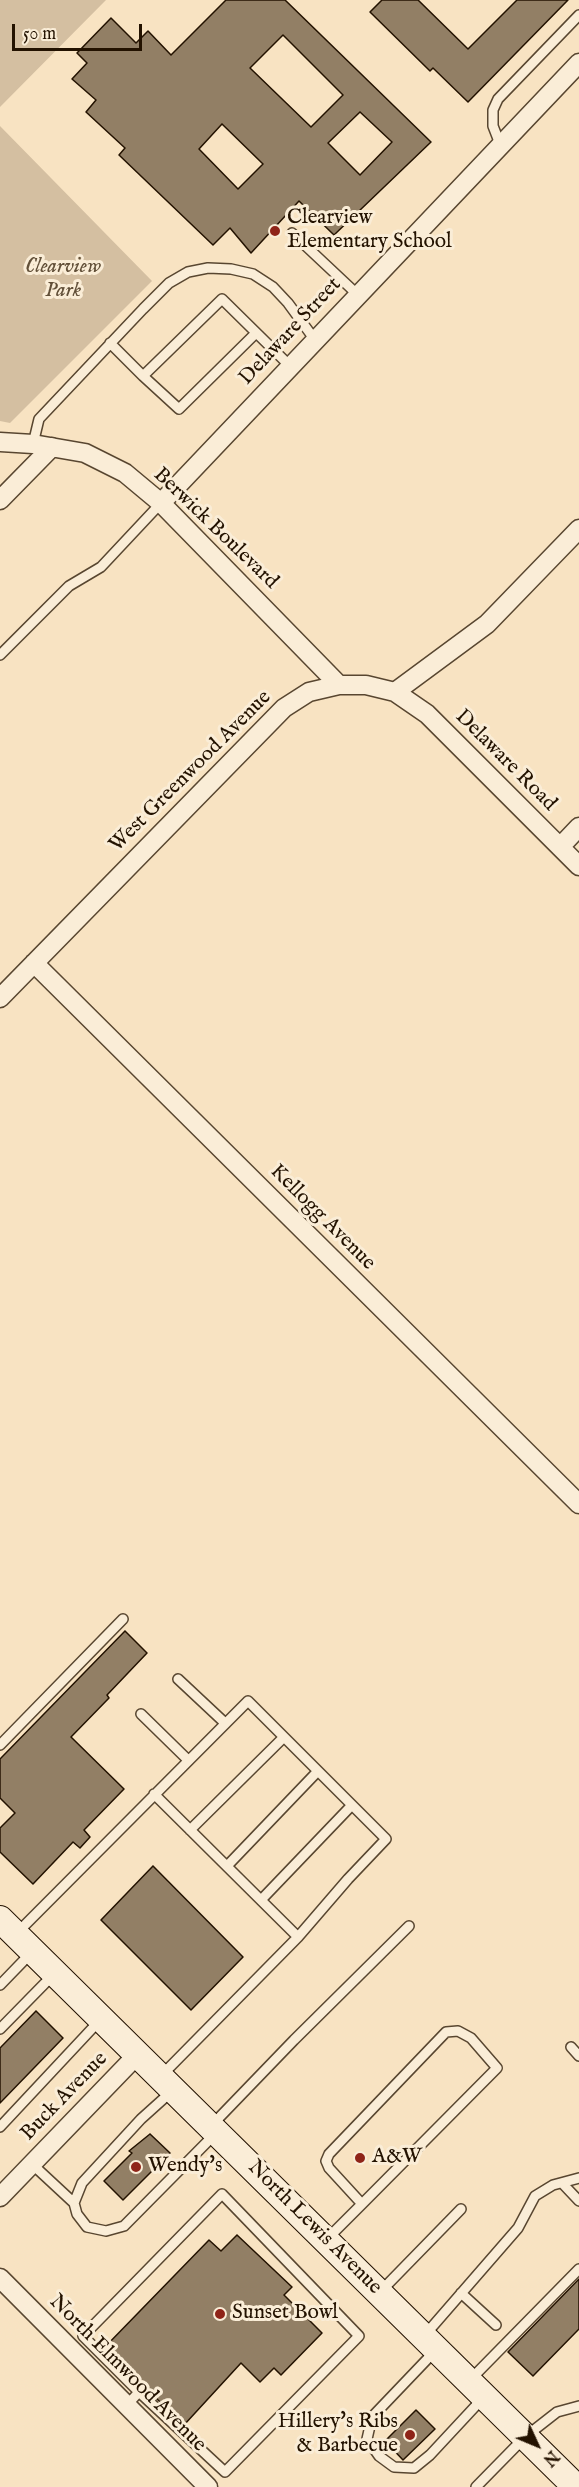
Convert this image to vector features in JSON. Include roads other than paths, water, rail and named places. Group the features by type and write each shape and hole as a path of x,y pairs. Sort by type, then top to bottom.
{"main road":[{"name":"North Lewis Avenue","path":"16,1935 576,2487"}],"street":[{"name":"Delaware Street","path":"161,503 579,63"},
{"name":"Berwick Boulevard","path":"0,442 33,444 85,453 125,473 161,503 339,685"},
{"path":"0,500 52,447"},
{"path":"395,692 487,624 579,529"},
{"name":"West Greenwood Avenue","path":"0,998 284,708 309,692 339,685 366,685 395,692"},
{"name":"Delaware Road","path":"395,692 427,714 579,866"},
{"path":"560,847 579,827"},
{"name":"Kellogg Avenue","path":"34,963 579,1504"},
{"name":"Buck Avenue","path":"3,2188 32,2164 137,2055"},
{"name":"North Elmwood Avenue","path":"0,2278 133,2398 208,2487"}],"lane":[{"path":"500,144 493,126 493,110 498,99 579,15"},
{"path":"292,233 358,295"},
{"path":"33,444 39,419 170,283 188,272 208,268 231,269 253,274 273,287 288,303 315,340"},
{"path":"143,376 222,299 290,366"},
{"path":"110,343 179,409 256,333"},
{"path":"0,655 69,586 101,567 161,503"},
{"path":"0,1745 123,1619"},
{"path":"178,1679 225,1723"},
{"path":"0,1985 16,1935 248,1701 386,1839 348,1878 167,2084 141,2119 82,2183 74,2203"},
{"path":"141,1714 188,1760"},
{"path":"190,1830 284,1737"},
{"path":"227,1866 318,1771"},
{"path":"154,1794 298,1937"},
{"path":"261,1900 352,1805"},
{"path":"32,2164 74,2203 77,2214 87,2227 106,2231 123,2226 214,2130 294,2040 409,1926"},
{"path":"0,2029 55,1973"},
{"path":"0,2127 101,2019"},
{"path":"326,2240 362,2204 496,2068 471,2038 458,2031 446,2032 329,2154 326,2161 329,2168 362,2204"},
{"path":"571,2047 579,2056"},
{"path":"579,2178 553,2185 535,2196 518,2228 461,2293 430,2343 372,2417 367,2439 379,2456 394,2467 414,2468 430,2455 476,2389 579,2269"},
{"path":"562,2183 579,2200"},
{"path":"222,2194 359,2336 225,2472 133,2398 83,2336 222,2194"},
{"path":"379,2293 461,2209"},
{"path":"461,2293 496,2325"},
{"path":"476,2487 525,2437 557,2412 579,2406"}],"place":[{"name":"Clearview Elementary School","path":"275,231"},
{"name":"A&W","path":"360,2158"},
{"name":"Wendy's","path":"136,2167"},
{"name":"Sunset Bowl","path":"220,2314"},
{"name":"Hillery's Ribs & Barbecue","path":"410,2435"}],"park label":[{"name":"Clearview Park","path":"63,280"}]}
